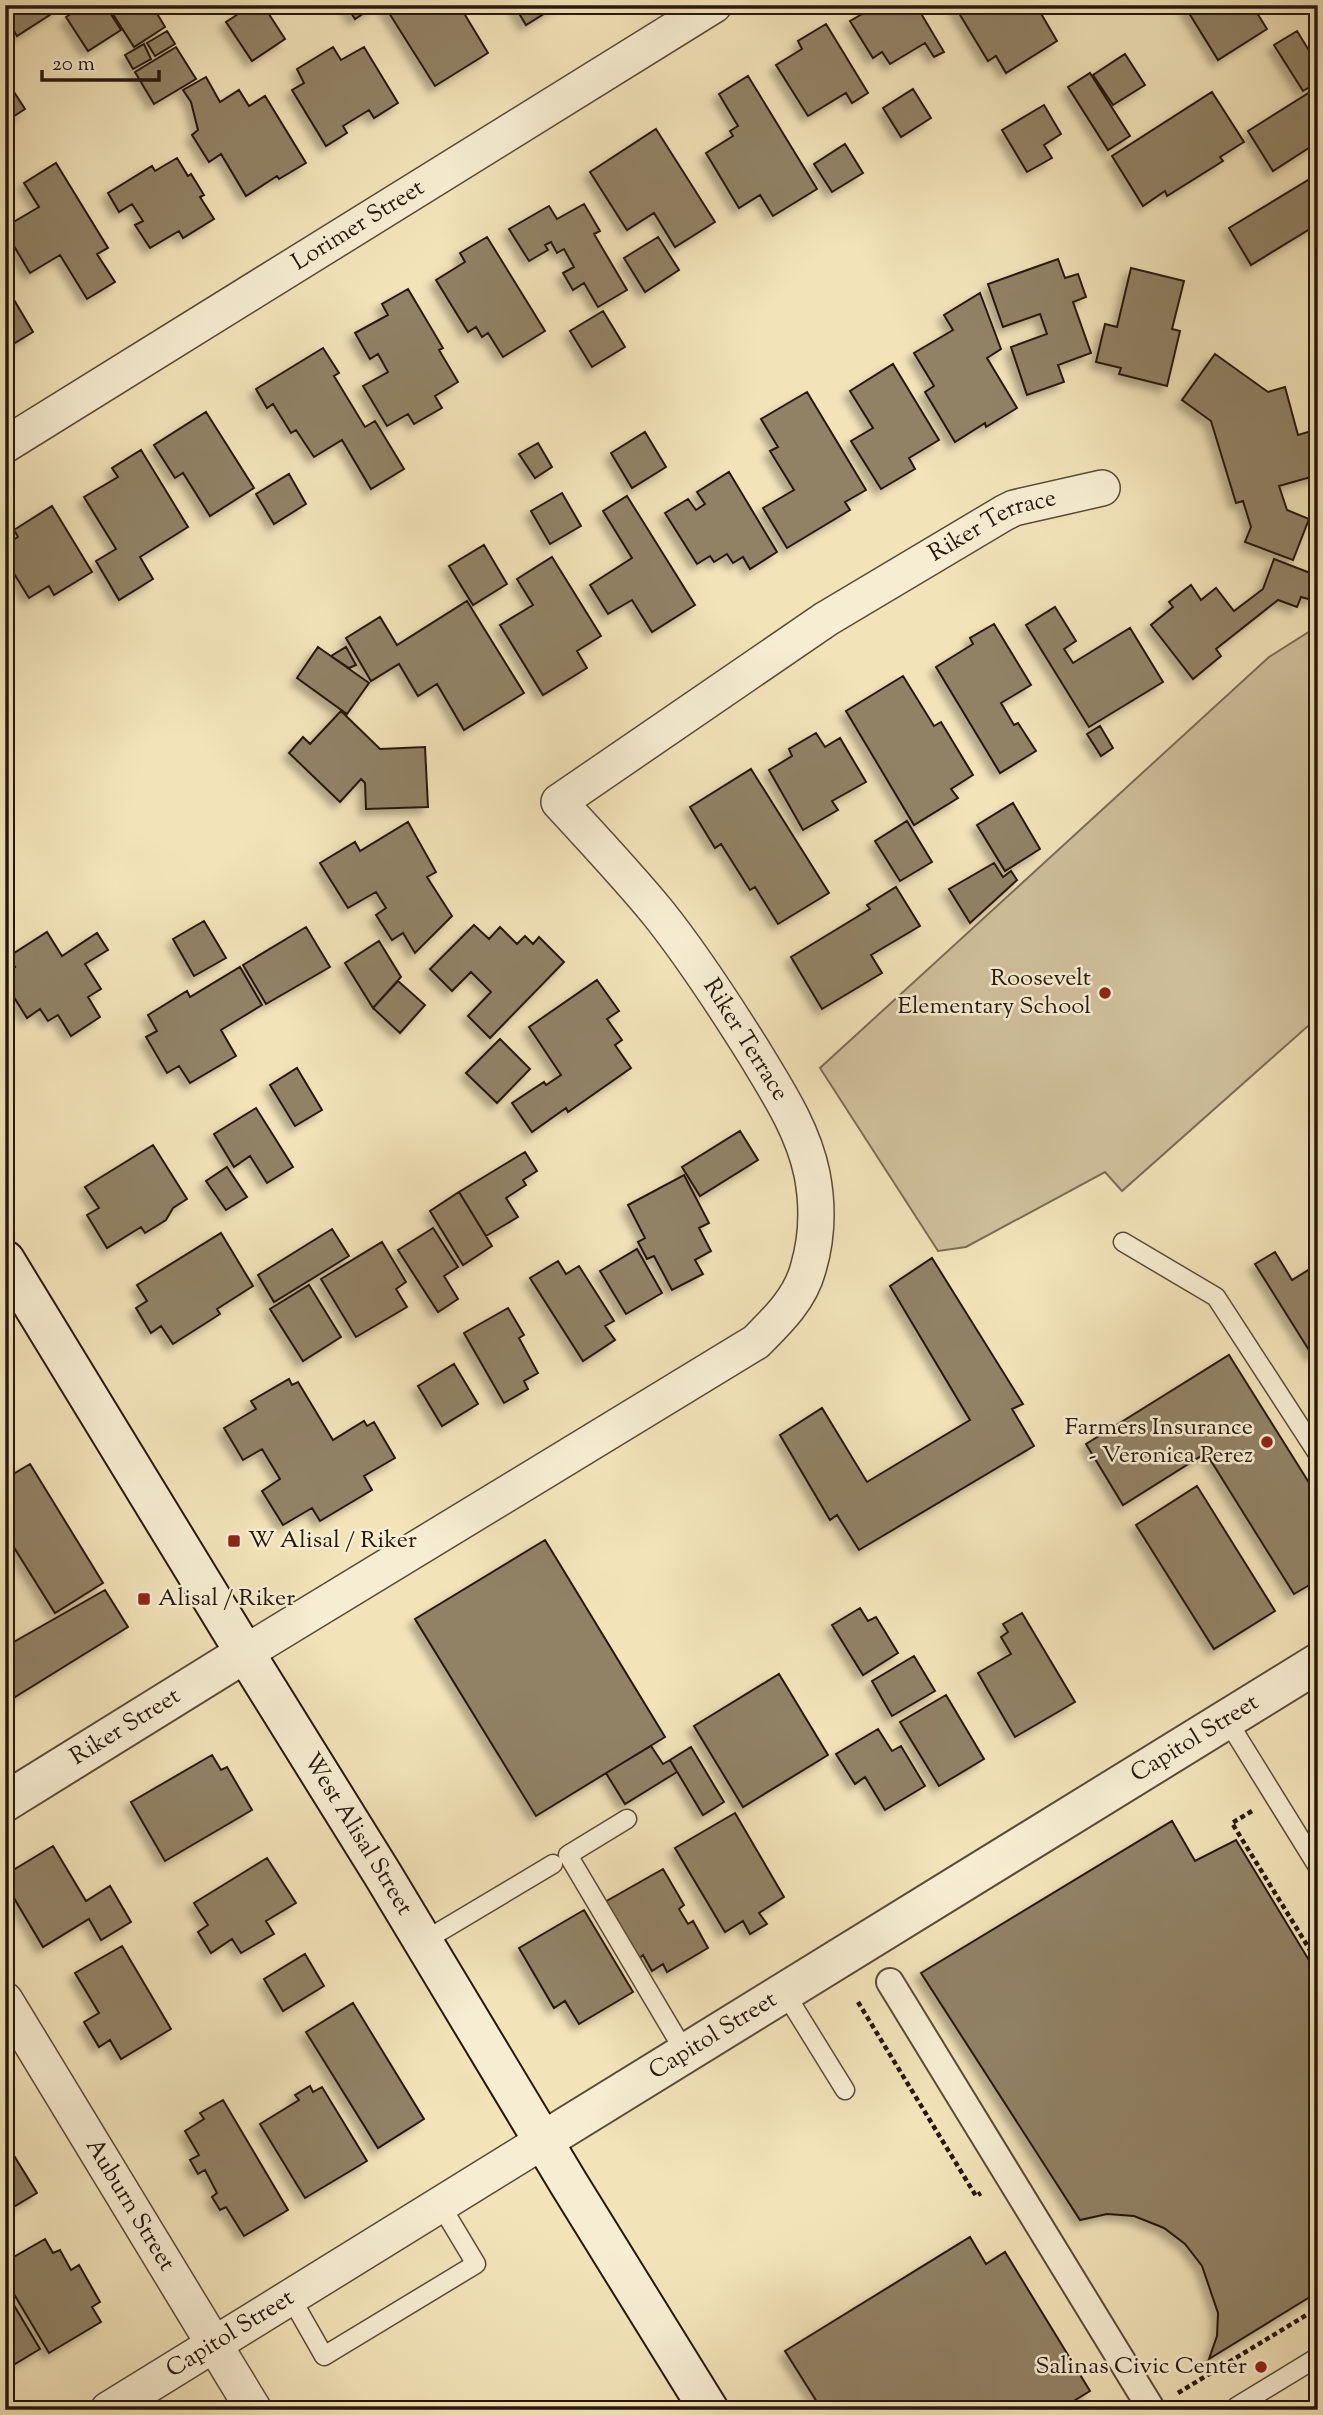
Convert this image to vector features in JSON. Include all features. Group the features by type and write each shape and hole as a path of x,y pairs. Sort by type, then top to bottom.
{"main road":[{"name":"West Alisal Street","path":"5,1260 709,2410"},
{"name":"Riker Street","path":"5,1802 245,1653"},
{"name":"Capitol Street","path":"543,2141 1318,1663"}],"street":[{"name":"Lorimer Street","path":"5,445 714,5"},
{"name":"Riker Terrace","path":"245,1653 756,1342 779,1320 797,1295 808,1271 816,1208 811,1174 787,1106 705,976 667,924 559,803 826,619 1004,513 1014,508 1102,488"},
{"path":"890,1982 1152,2409"},
{"name":"Auburn Street","path":"5,2000 254,2410"},
{"name":"Capitol Street","path":"107,2410 543,2141"}],"lane":[{"path":"1123,1242 1216,1297 1318,1454"},
{"path":"1227,1720 1318,1867"},
{"path":"626,1819 568,1855 686,2054"},
{"path":"424,1941 552,1864"},
{"path":"785,1993 845,2090"},
{"path":"291,2298 324,2356 476,2264 440,2204"},
{"path":"1236,2407 1318,2357"}],"path":[{"path":"1258,1807 1232,1823 1318,1963"},
{"path":"1152,2409 1318,2308"}],"shaded area":[{"name":"Roosevelt Elementary School","path":"1318,626 1318,1020 1122,1191 1105,1172 966,1247 938,1251 820,1068 1269,657"}],"building":[{"path":"5,5 56,5 59,9 17,36 5,16"},
{"path":"85,5 105,5 121,30 88,51 66,17"},
{"path":"107,5 152,5 165,27 134,47"},
{"path":"252,5 263,5 285,39 252,61 226,22"},
{"path":"346,5 376,5 355,19"},
{"path":"384,5 410,5 412,9 417,5 459,5 488,53 435,86"},
{"path":"514,5 558,5 526,25"},
{"path":"873,5 916,5 944,52 934,57 925,43 890,64 882,52 873,58 850,21 874,7"},
{"path":"954,5 1036,5 1057,41 1006,73 996,56 988,61"},
{"path":"1184,5 1252,5 1267,29 1218,60"},
{"path":"826,24 868,93 852,103 846,93 808,116 776,65 802,49 798,41"},
{"path":"167,31 175,44 155,56 147,43"},
{"path":"1297,31 1318,65 1318,82 1303,91 1274,45"},
{"path":"144,44 151,59 133,69 125,55"},
{"path":"176,47 196,79 154,104 135,72"},
{"path":"333,47 341,60 364,47 398,103 374,118 369,110 343,126 347,133 326,146 292,90 304,83 297,69"},
{"path":"1125,54 1145,85 1113,105 1093,75"},
{"path":"1090,73 1130,136 1108,150 1068,87"},
{"path":"748,76 817,189 773,216 760,195 739,208 706,153 733,136 730,131 738,126 719,94"},
{"path":"206,77 220,102 239,90 249,106 265,96 306,163 279,179 277,176 246,196 221,154 209,162 192,135 198,130 191,102 183,90"},
{"path":"5,78 25,109 5,122"},
{"path":"1318,87 1318,142 1273,171 1248,131"},
{"path":"913,89 931,118 901,137 883,108"},
{"path":"1212,92 1244,142 1220,157 1223,161 1167,196 1165,191 1143,206 1112,156"},
{"path":"1044,105 1061,134 1044,145 1052,158 1027,172 1002,130"},
{"path":"656,129 715,222 675,247 654,213 627,230 590,172"},
{"path":"845,144 863,173 832,192 814,164"},
{"path":"177,158 204,195 200,197 214,219 183,238 179,231 150,248 135,225 143,221 132,204 119,212 108,193 152,166 155,171"},
{"path":"56,163 108,248 97,254 115,282 87,299 60,255 30,273 5,231 5,227 39,207 24,183"},
{"path":"1318,174 1318,224 1251,265 1229,228"},
{"path":"584,204 600,231 594,234 627,290 598,307 584,283 573,290 563,273 574,267 564,249 557,253 551,242 545,245 548,250 529,261 509,229 549,206 557,219"},
{"path":"487,237 545,331 503,357 488,333 482,337 476,327 468,332 436,280 465,262 460,253"},
{"path":"658,237 679,270 645,292 624,258"},
{"path":"1058,259 1065,278 1078,274 1086,297 1073,302 1091,353 1058,365 1064,382 1027,395 1011,347 1047,334 1040,314 1003,327 988,284"},
{"path":"1131,268 1184,281 1172,329 1180,331 1167,386 1119,374 1121,368 1096,362 1105,324 1117,327"},
{"path":"7,288 33,332 5,349 5,289"},
{"path":"408,289 443,348 439,350 458,382 435,396 442,408 414,424 408,414 387,426 363,386 388,372 378,354 370,359 355,333 388,315 382,304"},
{"path":"980,293 1001,349 987,358 1017,408 986,427 985,423 955,442 925,392 934,386 914,353 953,330 944,315"},
{"path":"603,311 625,347 592,367 570,331"},
{"path":"323,348 339,373 334,376 365,427 375,421 404,469 371,489 342,440 314,457 296,430 291,433 273,404 267,408 256,389"},
{"path":"1215,354 1268,392 1285,387 1298,435 1318,429 1318,475 1279,486 1287,510 1309,519 1293,560 1245,542 1251,527 1243,501 1236,503 1211,421 1182,400"},
{"path":"893,364 939,440 909,458 915,469 881,489 851,441 873,428 850,391"},
{"path":"807,392 866,490 845,502 850,510 787,548 763,508 794,490 770,451 778,447 761,419"},
{"path":"206,412 254,488 210,516 183,473 175,478 154,445"},
{"path":"645,432 666,467 632,488 611,453"},
{"path":"538,443 552,467 535,478 519,454"},
{"path":"141,450 188,527 140,557 153,579 119,600 96,561 116,549 84,497 118,477 112,468"},
{"path":"729,472 777,552 750,569 743,557 733,563 727,554 714,562 710,556 697,564 665,513 688,499 696,510 705,504 697,492"},
{"path":"289,474 306,504 274,524 256,494"},
{"path":"562,493 581,526 550,544 531,511"},
{"path":"627,496 695,605 652,632 632,600 608,614 590,585 632,558 603,511"},
{"path":"52,506 92,572 54,595 49,586 29,598 5,559 5,545 18,537 14,530"},
{"path":"484,545 507,584 473,605 449,566"},
{"path":"552,557 601,636 577,651 587,668 543,695 500,625 533,605 517,579"},
{"path":"1274,559 1318,576 1318,585 1312,600 1301,597 1297,607 1278,600 1216,649 1221,656 1193,679 1151,625 1173,607 1169,602 1191,585 1201,600 1216,588 1234,611 1263,589"},
{"path":"467,601 524,693 464,730 437,684 418,696 399,664 371,681 346,638 380,617 397,645"},
{"path":"1055,607 1076,641 1064,649 1073,663 1130,628 1163,682 1089,727 1026,625"},
{"path":"994,624 1031,685 1001,703 1014,725 1018,723 1036,751 1000,773 936,667 973,644 970,638"},
{"path":"318,647 369,683 347,714 297,678"},
{"path":"346,647 356,665 349,668 331,656"},
{"path":"903,676 934,726 941,722 973,775 951,789 958,798 914,825 846,711"},
{"path":"341,711 380,749 425,747 428,807 366,809 365,783 361,779 340,802 289,753 303,737 310,744"},
{"path":"1100,726 1113,748 1101,756 1087,734"},
{"path":"816,733 825,747 840,738 866,782 832,801 838,810 803,830 769,770 792,756 789,749"},
{"path":"751,769 829,893 778,924 755,887 750,890 721,844 715,848 690,807"},
{"path":"1013,803 1040,849 1005,871 977,825"},
{"path":"907,821 932,862 900,881 875,841"},
{"path":"408,822 436,872 427,877 452,916 415,953 403,933 392,940 376,915 386,908 376,892 348,908 320,863 355,842 360,851"},
{"path":"994,863 1003,877 1011,871 1017,880 970,923 949,889"},
{"path":"896,887 920,926 871,955 882,973 822,1009 791,957 870,909 867,905"},
{"path":"204,921 226,958 194,976 173,939"},
{"path":"474,925 489,939 500,927 517,944 525,936 533,944 539,937 564,962 490,1038 468,1016 491,992 471,972 452,991 430,969"},
{"path":"306,927 330,967 266,1004 243,965"},
{"path":"47,932 62,956 97,933 108,950 85,964 101,989 88,997 100,1017 71,1036 58,1015 48,1021 40,1009 27,1018 5,983 5,973 15,967 8,957"},
{"path":"379,941 401,977 373,1008 345,963"},
{"path":"240,967 262,1005 221,1030 236,1056 190,1083 179,1066 167,1073 146,1037 157,1031 148,1015 187,991 190,997"},
{"path":"597,980 619,1011 607,1019 622,1040 615,1045 631,1068 568,1112 566,1108 532,1132 512,1103 544,1082 546,1085 561,1075 529,1027"},
{"path":"398,981 425,1005 400,1033 373,1008"},
{"path":"500,1039 530,1069 497,1103 466,1073"},
{"path":"297,1068 322,1110 295,1126 270,1085"},
{"path":"256,1108 293,1167 267,1183 250,1156 234,1167 214,1134"},
{"path":"740,1131 758,1160 700,1196 682,1167"},
{"path":"153,1145 187,1199 173,1208 166,1220 145,1233 141,1227 107,1248 87,1215 99,1208 85,1187"},
{"path":"525,1152 537,1171 523,1180 526,1185 506,1198 518,1217 486,1236 459,1192"},
{"path":"227,1167 247,1197 226,1210 206,1181"},
{"path":"684,1175 709,1223 699,1228 711,1251 695,1260 703,1274 672,1290 654,1256 647,1259 638,1242 645,1238 628,1205"},
{"path":"459,1192 492,1246 463,1265 430,1211"},
{"path":"433,1228 458,1267 444,1276 458,1299 438,1312 398,1250"},
{"path":"332,1229 349,1256 274,1302 258,1275"},
{"path":"221,1233 253,1286 217,1309 220,1314 173,1344 161,1326 151,1333 136,1308 147,1301 137,1285"},
{"path":"382,1242 406,1282 396,1289 407,1307 356,1337 321,1279"},
{"path":"637,1249 662,1293 626,1314 600,1271"},
{"path":"1275,1252 1292,1280 1318,1264 1318,1352 1312,1355 1255,1264"},
{"path":"932,1258 1023,1404 1012,1409 1034,1446 859,1550 837,1515 830,1520 780,1435 822,1408 867,1482 970,1420 890,1286"},
{"path":"558,1261 566,1274 579,1266 614,1321 605,1326 615,1340 583,1361 530,1278"},
{"path":"309,1285 341,1337 303,1361 270,1309"},
{"path":"508,1308 524,1335 519,1338 538,1373 524,1381 528,1389 504,1403 464,1333"},
{"path":"1229,1355 1318,1497 1318,1580 1294,1594 1206,1453 1123,1505 1086,1444"},
{"path":"454,1364 478,1404 442,1426 418,1386"},
{"path":"289,1379 292,1385 298,1382 333,1440 364,1421 367,1426 374,1422 395,1458 364,1476 372,1490 320,1521 312,1508 283,1525 262,1491 280,1479 262,1449 243,1460 224,1428 256,1409 251,1401"},
{"path":"30,1464 103,1583 55,1613 13,1546 5,1551 5,1479"},
{"path":"1197,1486 1275,1611 1214,1649 1136,1525"},
{"path":"545,1540 665,1737 536,1816 415,1619"},
{"path":"105,1590 128,1627 7,1702 5,1647"},
{"path":"860,1608 868,1621 876,1617 898,1653 863,1675 832,1625"},
{"path":"1022,1613 1075,1702 1015,1737 978,1673 1011,1654 1001,1637 1008,1632 1003,1624"},
{"path":"914,1656 935,1691 892,1716 872,1681"},
{"path":"779,1674 828,1755 743,1807 694,1726"},
{"path":"946,1695 984,1759 939,1786 900,1722"},
{"path":"878,1729 892,1751 901,1746 925,1786 885,1810 865,1777 855,1784 836,1754"},
{"path":"651,1746 663,1764 670,1760 677,1772 625,1804 606,1773"},
{"path":"691,1747 724,1802 703,1815 670,1760"},
{"path":"212,1755 221,1770 227,1767 252,1810 165,1861 131,1802"},
{"path":"735,1813 784,1897 759,1913 767,1924 750,1934 743,1921 725,1932 675,1848"},
{"path":"1172,1821 1195,1861 1236,1840 1318,1975 1318,2292 1209,2359 1217,2336 1218,2313 1202,2266 1185,2244 1164,2228 1134,2216 1107,2214 1080,2220 921,1973"},
{"path":"53,1846 86,1901 110,1886 131,1922 101,1940 89,1919 43,1947 5,1883 5,1875"},
{"path":"267,1858 296,1903 266,1921 274,1934 241,1953 232,1939 211,1953 198,1932 208,1925 194,1903"},
{"path":"663,1869 684,1905 679,1909 688,1924 693,1921 708,1948 667,1972 663,1964 652,1971 643,1955 637,1960 603,1903"},
{"path":"584,1910 633,1992 579,2024 565,2001 554,2008 519,1948"},
{"path":"122,1946 171,2029 121,2059 110,2040 99,2047 84,2022 99,2013 75,1973"},
{"path":"305,1954 324,1986 283,2011 264,1979"},
{"path":"353,2003 424,2119 378,2148 306,2032"},
{"path":"310,2086 313,2092 322,2087 367,2161 305,2198 260,2124 299,2100 295,2095"},
{"path":"223,2100 288,2210 244,2236 226,2207 220,2210 212,2197 217,2193 205,2170 198,2174 190,2160 199,2155 185,2131 204,2119 200,2113"},
{"path":"5,2141 37,2193 5,2212"},
{"path":"970,2237 986,2264 1005,2252 1090,2391 1059,2410 822,2410 785,2351"},
{"path":"45,2239 53,2253 60,2250 71,2270 79,2265 100,2302 92,2307 101,2322 49,2353 5,2279 5,2262"},
{"path":"12,2302 40,2349 5,2370 5,2306"}],"place":[{"name":"Roosevelt Elementary School","path":"1105,993"},
{"name":"Farmers Insurance - Veronica Perez","path":"1267,1442"},
{"name":"W Alisal / Riker","path":"234,1541"},
{"name":"Alisal / Riker","path":"144,1599"},
{"name":"Salinas Civic Center","path":"1261,2367"}]}
